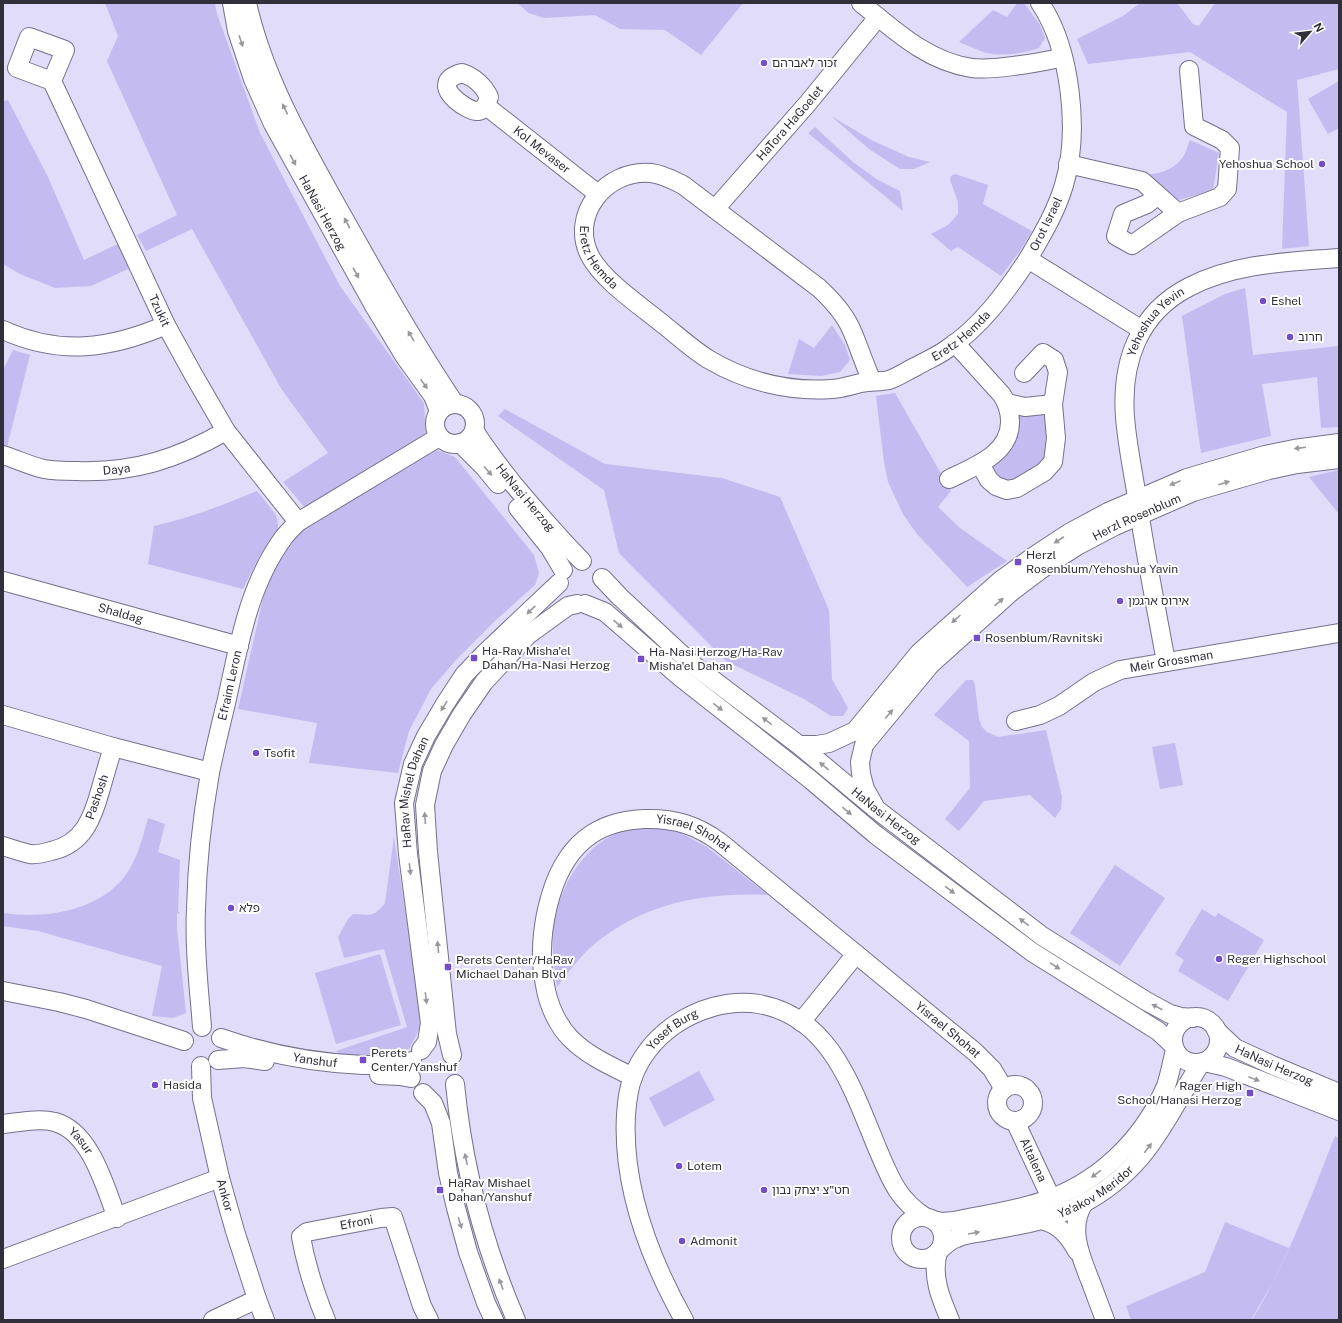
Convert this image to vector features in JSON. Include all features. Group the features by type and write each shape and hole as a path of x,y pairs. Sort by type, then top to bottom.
{"street":[{"name":"HaNasi Herzog","path":"232,3 237,30 251,72 273,124 373,304 405,357 432,396 447,408"},
{"name":"HaNasi Herzog","path":"247,3 260,48 274,86 301,141 383,288 431,368 447,408"},
{"path":"861,3 900,35 923,50 939,58 973,68 1011,67 1052,60 1062,56"},
{"name":"Orot Israel","path":"1040,3 1055,33 1071,93 1072,139 1064,184 1058,204 1028,259 1142,330"},
{"name":"HaTora HaGoelet","path":"715,209 817,92 878,17"},
{"path":"1157,196 1147,204 1123,214 1116,236 1132,245 1178,213 1220,197 1227,188 1230,148 1222,140 1194,126 1189,70"},
{"name":"Tzukit","path":"52,81 166,325 226,432 298,522"},
{"name":"Kol Mevaser","path":"486,106 598,194"},
{"path":"1068,164 1142,181 1157,196 1178,213"},
{"name":"Eretz Hemda","path":"872,381 852,330 828,296 683,185 667,177 651,173 637,174 612,181 602,189 593,200 585,226 585,238 590,255 604,276 707,359 741,375 761,382 788,388 832,389 872,381 890,380 947,350 982,319 1028,259"},
{"name":"Yehoshua Yevin","path":"1166,662 1138,507 1125,418 1124,400 1129,365 1138,338 1151,316 1162,304 1188,287 1203,280 1237,269 1258,265 1339,258"},
{"path":"3,330 34,342 55,346 78,347 123,340 145,334 166,325"},
{"path":"949,479 980,464 994,454 1008,436 1010,425 1010,412 1002,395 956,343"},
{"path":"980,464 989,480 996,486 1007,490 1017,488 1044,472 1053,462 1056,438 1053,404 1058,372 1054,360 1043,353 1024,373"},
{"path":"1007,403 1025,407 1053,404"},
{"path":"460,405 473,415 475,423 474,430 470,437 464,442 456,445 449,444 442,440 437,434 434,426 435,418 447,408 460,405"},
{"name":"HaNasi Herzog","path":"474,430 495,462 532,507 582,561"},
{"name":"Daya","path":"3,455 44,469 97,472 152,464 179,455 226,432"},
{"name":"Efraim Leron","path":"202,1027 196,948 196,910 201,836 210,772 243,628 254,595 264,572 284,537 298,522 439,436"},
{"name":"HaNasi Herzog","path":"460,443 490,474 550,548 561,577"},
{"name":"Herzl Rosenblum","path":"876,809 865,789 861,774 860,762 864,744 931,664 1011,592 1043,568 1077,546 1115,526 1138,507 1187,478 1233,464 1294,449 1339,443"},
{"name":"Herzl Rosenblum","path":"799,745 829,743 855,731 919,653 1001,580 1069,533 1108,512 1138,507 1297,464 1339,459"},
{"path":"582,561 591,563 596,567 602,578 602,584 597,597 592,601 581,604 570,601 565,597 561,590 561,577 573,562 582,561"},
{"name":"HaRav Mishel Dahan","path":"415,1063 427,1042 430,1024 408,854 404,803 413,764 426,736 464,675 561,577"},
{"name":"HaNasi Herzog","path":"602,578 620,597 692,664 799,745 876,809 1042,936 1146,1001 1170,1014 1181,1018 1193,1018"},
{"name":"Shaldag","path":"3,581 239,646"},
{"name":"HaNasi Herzog","path":"581,604 605,612 680,677 811,780 876,835 1032,952 1158,1031 1175,1048"},
{"name":"HaRav Mishel Dahan","path":"452,1055 447,1034 427,844 425,805 432,771 444,745 484,682 528,635 568,606 581,604"},
{"name":"Meir Grossman","path":"1016,721 1040,715 1059,706 1094,682 1120,670 1339,633"},
{"path":"3,715 113,747 210,772"},
{"name":"Pashosh","path":"3,846 31,854 41,854 68,845 79,836 89,824 95,811 113,747"},
{"name":"Yisrael Shohat","path":"633,1077 587,1052 571,1038 559,1022 553,1011 545,986 542,965 543,943 551,896 559,873 570,854 593,833 603,828 622,822 651,819 682,822 698,828 720,842 979,1055 992,1069 1004,1089"},
{"path":"800,1022 856,954"},
{"path":"3,991 86,1009 184,1041"},
{"name":"Yosef Burg","path":"684,1320 666,1285 651,1249 638,1208 632,1187 625,1129 629,1090 633,1077 645,1053 662,1034 683,1019 707,1008 732,1003 758,1004 784,1012 808,1026 829,1048 847,1078 895,1188 905,1201 914,1209 929,1218"},
{"path":"1193,1018 1206,1020 1216,1030 1218,1037 1216,1052 1211,1058 1203,1062 1191,1063 1186,1061 1175,1048 1173,1040 1177,1028 1181,1023 1193,1018"},
{"path":"202,1027 213,1030 221,1038 223,1049 210,1063 191,1062 184,1053 184,1041 191,1031 202,1027"},
{"name":"HaNasi Herzog","path":"1216,1030 1235,1048 1272,1065 1339,1092"},
{"name":"Yanshuf","path":"221,1038 292,1058 317,1062 383,1066 415,1063"},
{"path":"423,1093 434,1095 441,1094 447,1091 454,1084 458,1070 456,1061 447,1051 437,1047 429,1047 415,1063 416,1087 433,1103 441,1124 448,1173 456,1208 468,1252 494,1320"},
{"name":"Ya'akov Meridor","path":"929,1218 942,1222 954,1221 1021,1207 1051,1198 1078,1186 1094,1176 1109,1165 1135,1138 1146,1122 1165,1087 1175,1048"},
{"name":"Yanshuf","path":"210,1063 244,1058 316,1072 388,1075 415,1063"},
{"name":"HaNasi Herzog","path":"1203,1062 1226,1067 1339,1111"},
{"name":"Ya'akov Meridor","path":"938,1251 950,1241 961,1236 1041,1220 1057,1215 1084,1203 1108,1189 1135,1165 1157,1136 1184,1088 1203,1062"},
{"name":"Ankor","path":"210,1063 202,1098 220,1178 235,1232 256,1299 265,1320"},
{"path":"454,1084 459,1126 475,1203 487,1246 516,1320"},
{"path":"1012,1086 1020,1086 1027,1090 1031,1098 1032,1106 1029,1113 1023,1119 1015,1121 1005,1118 998,1109 998,1098 1004,1089 1012,1086"},
{"name":"Yasur","path":"3,1124 42,1120 56,1122 77,1136 86,1147 96,1164 117,1218"},
{"name":"Altalena","path":"1015,1121 1051,1198"},
{"name":"Yosef Burg","path":"889,1176 901,1220 902,1232"},
{"path":"3,1259 117,1218 220,1178"},
{"path":"1084,1203 1079,1213 1076,1229 1077,1240 1082,1259 1105,1320"},
{"name":"Efroni","path":"326,1320 314,1292 300,1237 307,1232 387,1217 393,1217 397,1226 422,1306 429,1320"},
{"path":"919,1217 929,1218 939,1225 943,1234 942,1244 938,1251 936,1262 936,1277 947,1313 927,1274 904,1248 902,1232 910,1221 919,1217"},
{"path":"1041,1220 1060,1228 1072,1242 1082,1259"},
{"path":"913,1257 926,1259 938,1251"},
{"path":"213,1320 256,1299"}],"shaded area":[{"path":"105,3 215,3 217,14 260,133 340,286 424,403 426,437 306,509 283,482 328,453 282,390 192,229 146,251 137,235 177,215 107,61 118,36"},
{"path":"517,3 743,3 701,55 665,30 620,29 595,15 544,18 529,13"},
{"path":"1017,3 1024,3 1040,25 1045,38 1039,48 1026,52 1004,55 990,54 959,42 993,10 1007,17"},
{"path":"1140,3 1177,3 1193,24 1199,26 1215,3 1339,3 1339,69 1297,80 1309,246 1282,249 1287,112 1190,52 1088,64 1077,39 1123,16"},
{"path":"1339,81 1339,128 1328,134 1308,99"},
{"path":"8,100 48,177 84,260 120,243 130,268 91,286 55,288 20,274 3,264 3,101"},
{"path":"831,116 873,141 909,157 930,162 914,169 900,169 869,149"},
{"path":"815,127 853,162 878,180 900,191 903,211 808,133"},
{"path":"1190,140 1219,153 1213,190 1179,200 1147,174 1162,172 1180,161"},
{"path":"955,174 988,185 983,204 1032,231 1020,251 1001,276 958,247 951,251 931,234 948,225 958,214 958,202 950,180 951,176"},
{"path":"1245,288 1253,355 1339,346 1339,427 1321,428 1317,377 1262,384 1271,436 1201,453 1182,316 1225,294"},
{"path":"832,325 845,345 850,360 840,372 821,376 788,374 799,339 814,348"},
{"path":"13,350 30,355 7,447 3,446 3,370"},
{"path":"895,393 951,491 938,507 960,528 1007,561 967,587 917,534 903,514 888,482 876,396"},
{"path":"505,409 605,464 722,478 780,497 829,610 832,679 848,708 843,716 831,716 804,699 726,661 619,553 604,490 498,416"},
{"path":"1042,410 1047,424 1049,440 1044,458 1038,465 1014,479 1008,481 1000,478 991,465 1018,413"},
{"path":"437,450 455,457 534,555 539,573 535,585 496,620 456,660 431,689 409,731 398,773 309,763 317,723 238,709 268,577 297,534 321,515"},
{"path":"1339,470 1339,514 1309,477"},
{"path":"257,491 276,515 278,530 259,557 243,589 148,564 154,526 193,515"},
{"path":"966,680 973,680 975,685 979,719 982,727 987,732 998,737 1046,730 1062,797 1061,809 1055,818 1030,795 984,801 959,831 945,819 970,788 969,741 934,715"},
{"path":"1175,743 1183,785 1160,789 1152,747"},
{"path":"148,818 165,824 158,852 180,860 178,911 180,913 177,914 177,928 186,1013 173,1018 152,1016 162,966 38,931 3,926 3,913 34,915 66,911 81,907 109,892 120,882 130,868 138,852"},
{"path":"653,826 679,832 707,847 768,895 720,896 674,903 652,910 611,932 591,947 577,961 557,987 553,929 561,897 568,882 587,854 613,834 637,827"},
{"path":"394,837 421,1013 419,1030 409,1049 392,1057 341,1057 336,1051 407,1027 384,949 344,958 338,937 348,919 353,914 364,915 374,913 385,903"},
{"path":"1115,865 1165,898 1120,966 1070,933"},
{"path":"1202,909 1215,917 1218,913 1264,940 1228,1001 1178,971 1184,960 1175,954"},
{"path":"380,954 401,1025 336,1044 315,973"},
{"path":"699,1071 715,1100 664,1127 649,1098"},
{"path":"1335,1136 1339,1138 1339,1320 1252,1320 1265,1298 1287,1253"},
{"path":"1225,1222 1289,1248 1273,1282 1251,1320 1131,1320 1126,1306 1205,1272"}],"place":[{"name":"זכור לאברהם","path":"764,63"},
{"name":"Yehoshua School","path":"1322,164"},
{"name":"Eshel","path":"1263,301"},
{"name":"חרוב","path":"1290,337"},
{"name":"Herzl Rosenblum/Yehoshua Yavin","path":"1018,562"},
{"name":"אירוס ארגמן","path":"1120,601"},
{"name":"Rosenblum/Ravnitski","path":"977,638"},
{"name":"Ha-Rav Misha'el Dahan/Ha-Nasi Herzog","path":"474,658"},
{"name":"Ha-Nasi Herzog/Ha-Rav Misha'el Dahan","path":"641,659"},
{"name":"Tsofit","path":"256,753"},
{"name":"פלא","path":"231,908"},
{"name":"Reger Highschool","path":"1219,959"},
{"name":"Perets Center/HaRav Michael Dahan Blvd","path":"448,967"},
{"name":"Perets Center/Yanshuf","path":"363,1060"},
{"name":"Hasida","path":"155,1085"},
{"name":"Rager High School/Hanasi Herzog","path":"1250,1093"},
{"name":"Lotem","path":"679,1166"},
{"name":"HaRav Mishael Dahan/Yanshuf","path":"440,1190"},
{"name":"חט\"צ יצחק נבון","path":"764,1190"},
{"name":"Admonit","path":"682,1241"}]}
